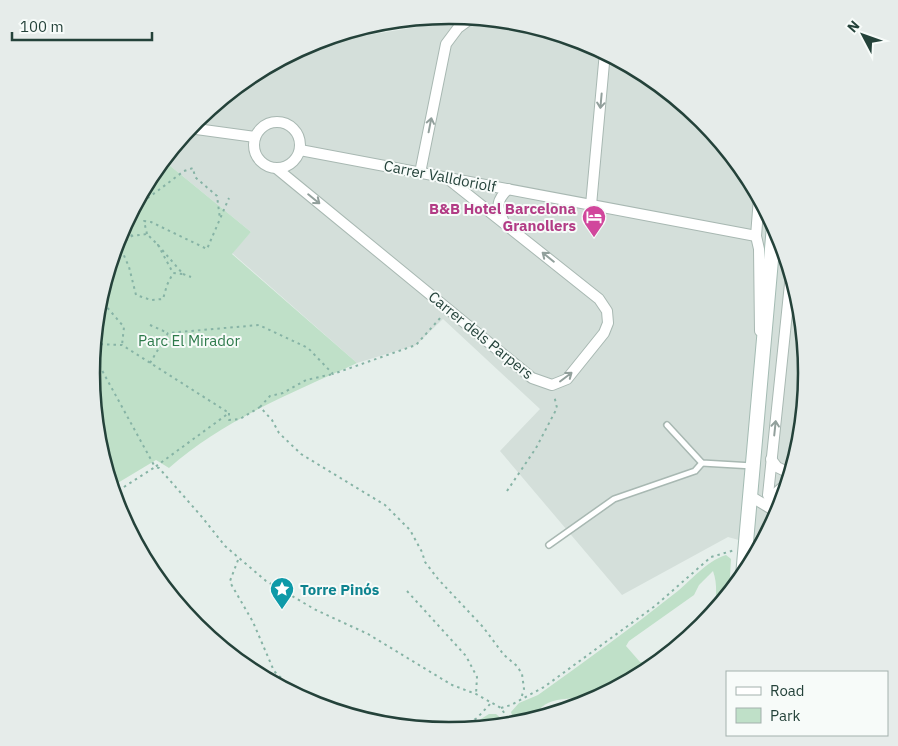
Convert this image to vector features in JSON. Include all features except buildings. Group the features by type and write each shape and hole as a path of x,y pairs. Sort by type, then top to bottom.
{"street":[{"path":"420,173 446,44 463,24"},
{"path":"591,205 604,61"},
{"path":"281,122 294,130 298,136 300,150 289,164 276,168 262,162 257,156 254,149 255,137 265,125 281,122"},
{"path":"199,129 255,137"},
{"name":"Carrer Valldoriolf","path":"300,150 756,236"},
{"name":"Carrer dels Parpers","path":"276,168 532,378 552,385 567,379 604,333 608,323 607,311 599,298 504,221 447,178"},
{"path":"504,221 498,210 498,203 508,189"},
{"path":"758,211 756,236 760,252 759,316 762,362"},
{"path":"745,558 773,241"},
{"path":"773,505 768,495 789,294"},
{"path":"772,459 777,467 784,470"},
{"path":"750,496 771,510"}],"lane":[{"path":"667,425 702,464 753,466"},
{"path":"549,545 614,499 695,471 702,464"}],"path":[{"path":"146,199 184,171 193,168 195,177 217,196 220,219"},
{"path":"190,278 183,274 147,234 144,221 151,222 207,249 229,198"},
{"path":"130,232 132,236"},
{"path":"125,241 132,236 147,234"},
{"path":"158,245 174,274"},
{"path":"121,252 129,267 136,295 151,300 163,299 167,285 174,274"},
{"path":"174,274 183,274"},
{"path":"106,306 124,326 122,345"},
{"path":"229,413 229,420 240,420 260,407 270,396 283,392 306,380 333,374 416,345 442,315"},
{"path":"150,325 168,334 259,325 308,348 333,374"},
{"path":"150,363 168,334"},
{"path":"101,344 122,345 229,413"},
{"path":"100,367 155,467 159,468 238,559 284,593 368,634 452,685 476,694 501,708 507,717"},
{"path":"507,491 536,448 557,408 552,385"},
{"path":"260,407 272,420 279,433 301,454 385,505 410,530 422,552 425,562 438,579 483,627 504,655 517,666 522,674 524,689 521,699"},
{"path":"120,490 155,467 229,413"},
{"path":"501,708 544,687 641,617 711,557 726,551 745,549"},
{"path":"238,559 230,581 231,584 253,622 274,671 282,679"},
{"path":"407,591 466,656 477,677 476,694"},
{"path":"471,722 491,703"}],"shaded area":[{"path":"427,24 472,24 517,30 583,50 624,71 662,96 679,110 712,143 739,179 772,239 780,261 792,305 798,350 798,396 792,441 772,507 753,544 728,537 622,595 500,451 540,409 443,319 416,345 357,363 232,253 251,232 169,165 186,143 219,110 236,96 274,71 315,50 337,42"}],"green space":[{"name":"Parc El Mirador","path":"169,165 251,232 232,254 357,363 283,397 235,422 190,451 169,468 156,460 117,483 106,441 103,419 100,396 100,350 106,305 126,239 147,198"},
{"path":"726,555 731,559 730,580 716,598 713,571 699,585 694,595 629,641 626,646 640,662 644,662 583,696 553,701 539,710 512,717 511,712 519,703 538,695 590,658 719,558"},
{"path":"489,714 496,714 501,718 486,720 477,721"}],"place":[{"name":"B&B Hotel Barcelona Granollers","path":"594,238"},
{"name":"Torre Pinós","path":"282,610"}]}
